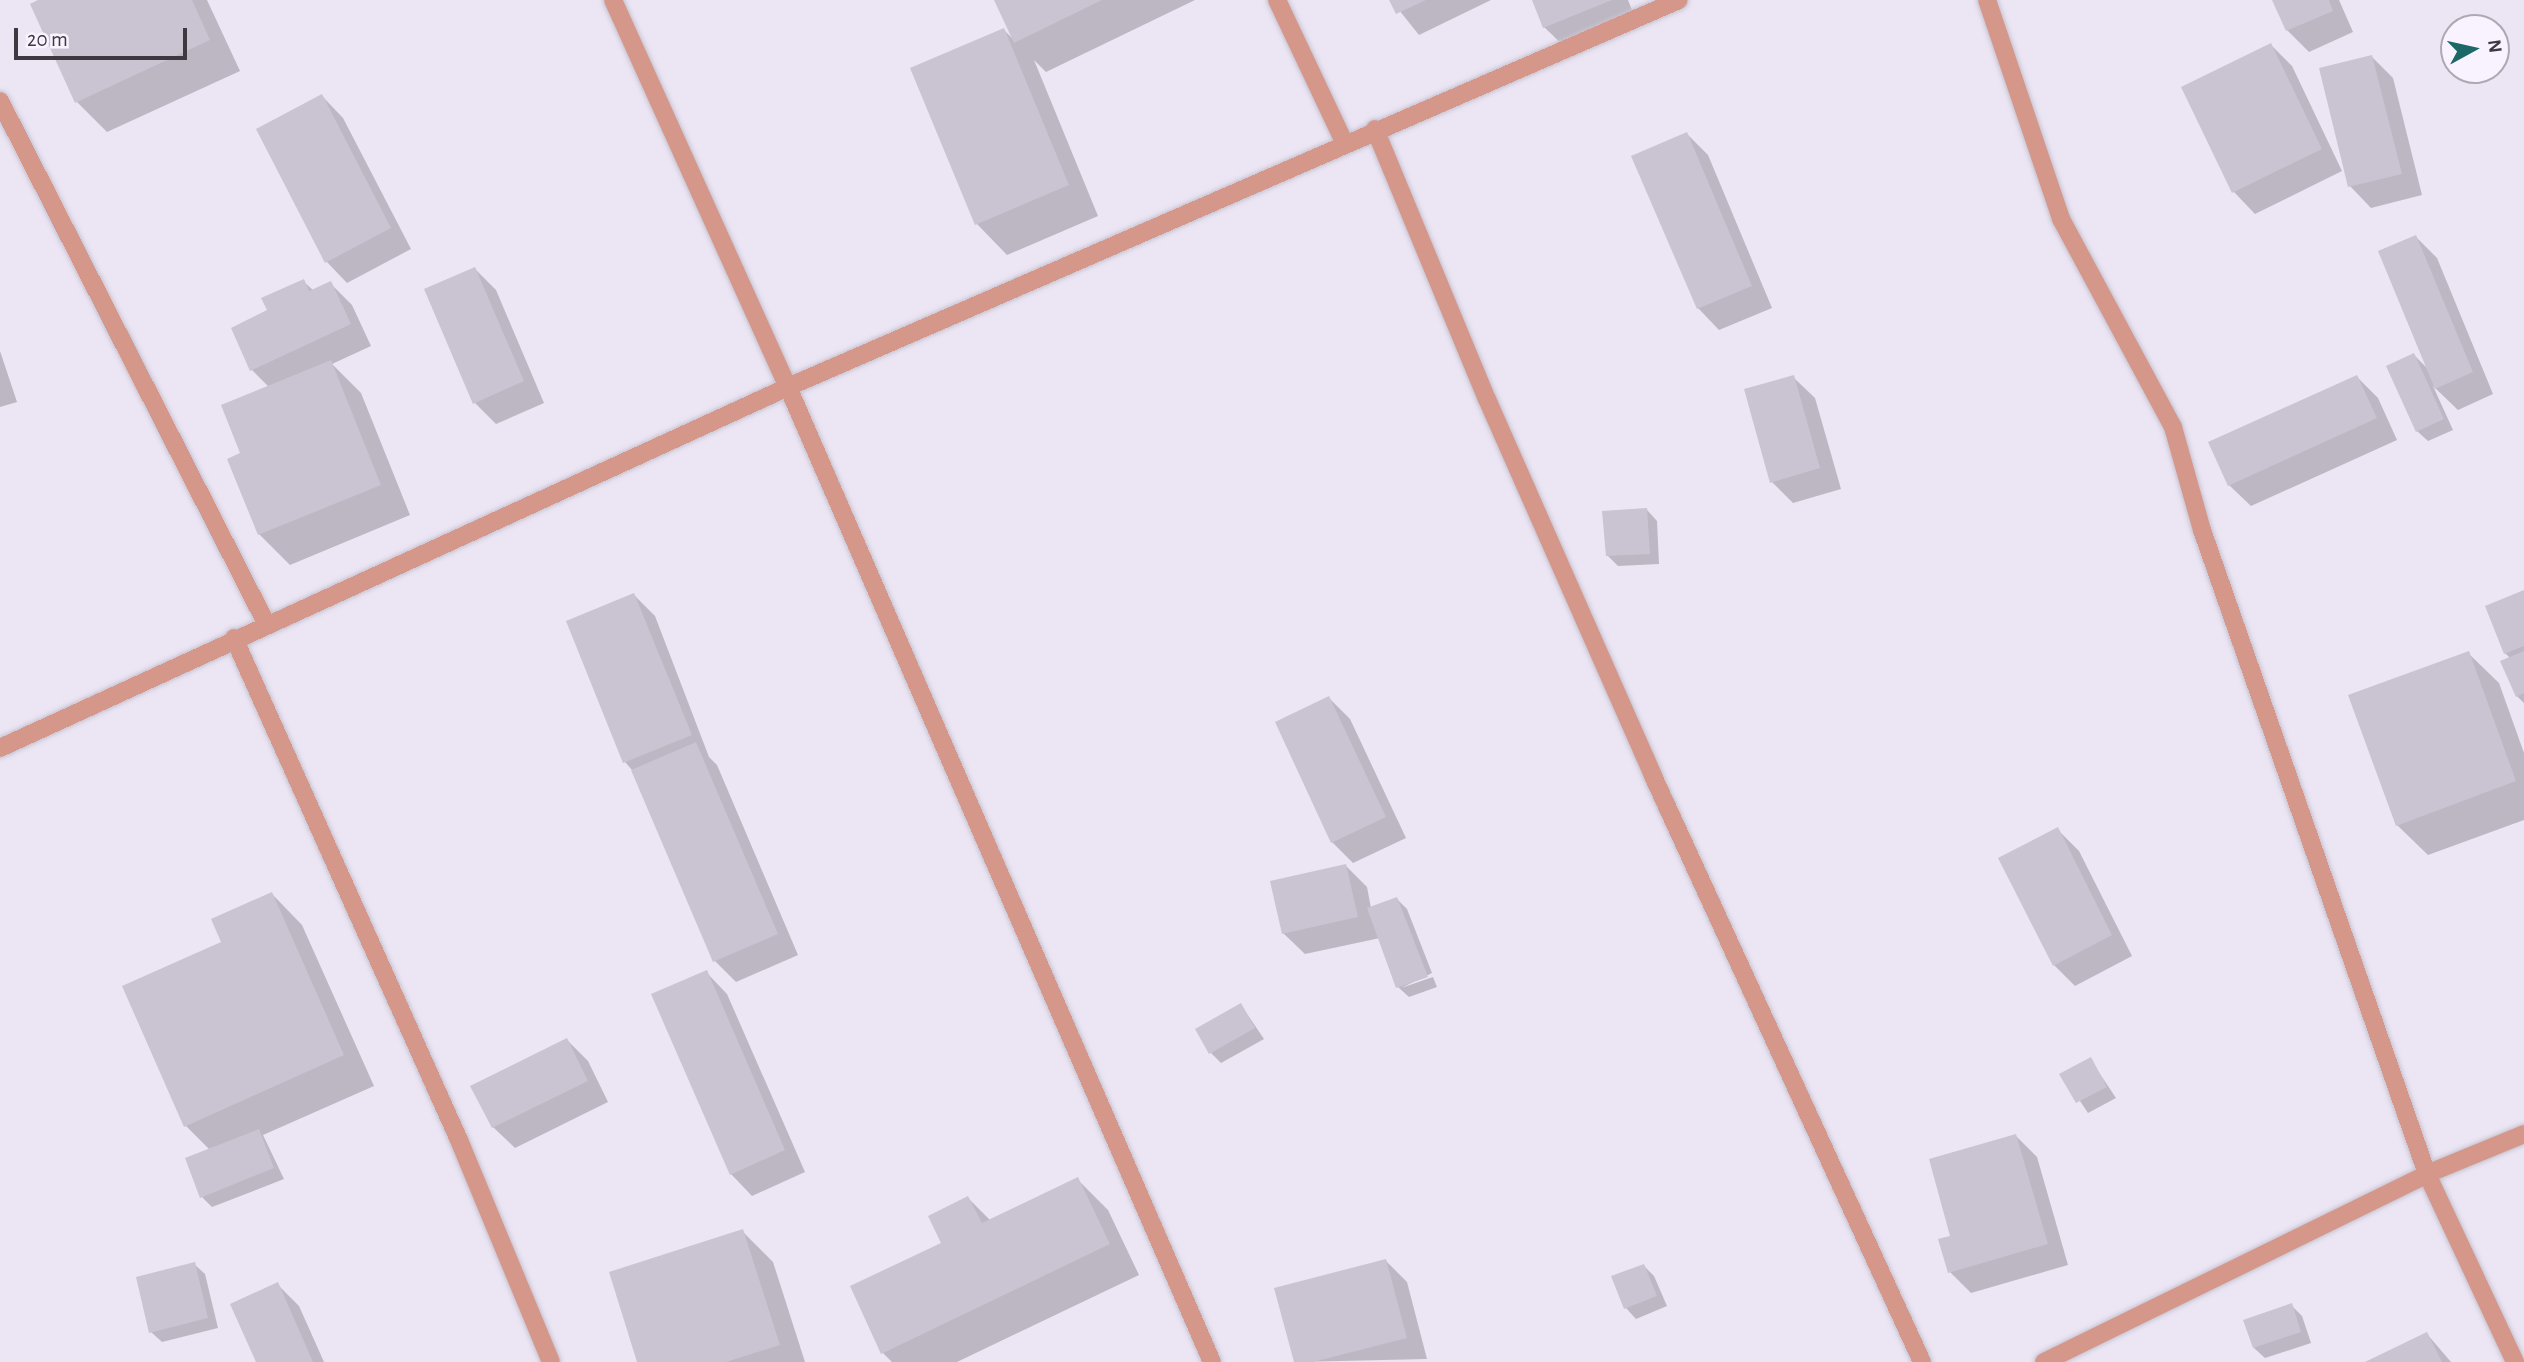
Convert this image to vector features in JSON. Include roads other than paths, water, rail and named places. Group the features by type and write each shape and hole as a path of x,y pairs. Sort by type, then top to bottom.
{"street":[{"path":"613,0 788,387 1212,1362"},
{"path":"1277,0 1344,142"},
{"path":"0,748 233,638 788,387 1344,142 1679,0"},
{"path":"1987,0 2061,219 2173,427 2202,530 2427,1174 2515,1362"},
{"path":"0,101 266,623"},
{"path":"1375,129 1487,399 1647,763 1922,1362"},
{"path":"233,638 459,1140 551,1362"},
{"path":"2044,1362 2427,1174 2524,1134"}]}
